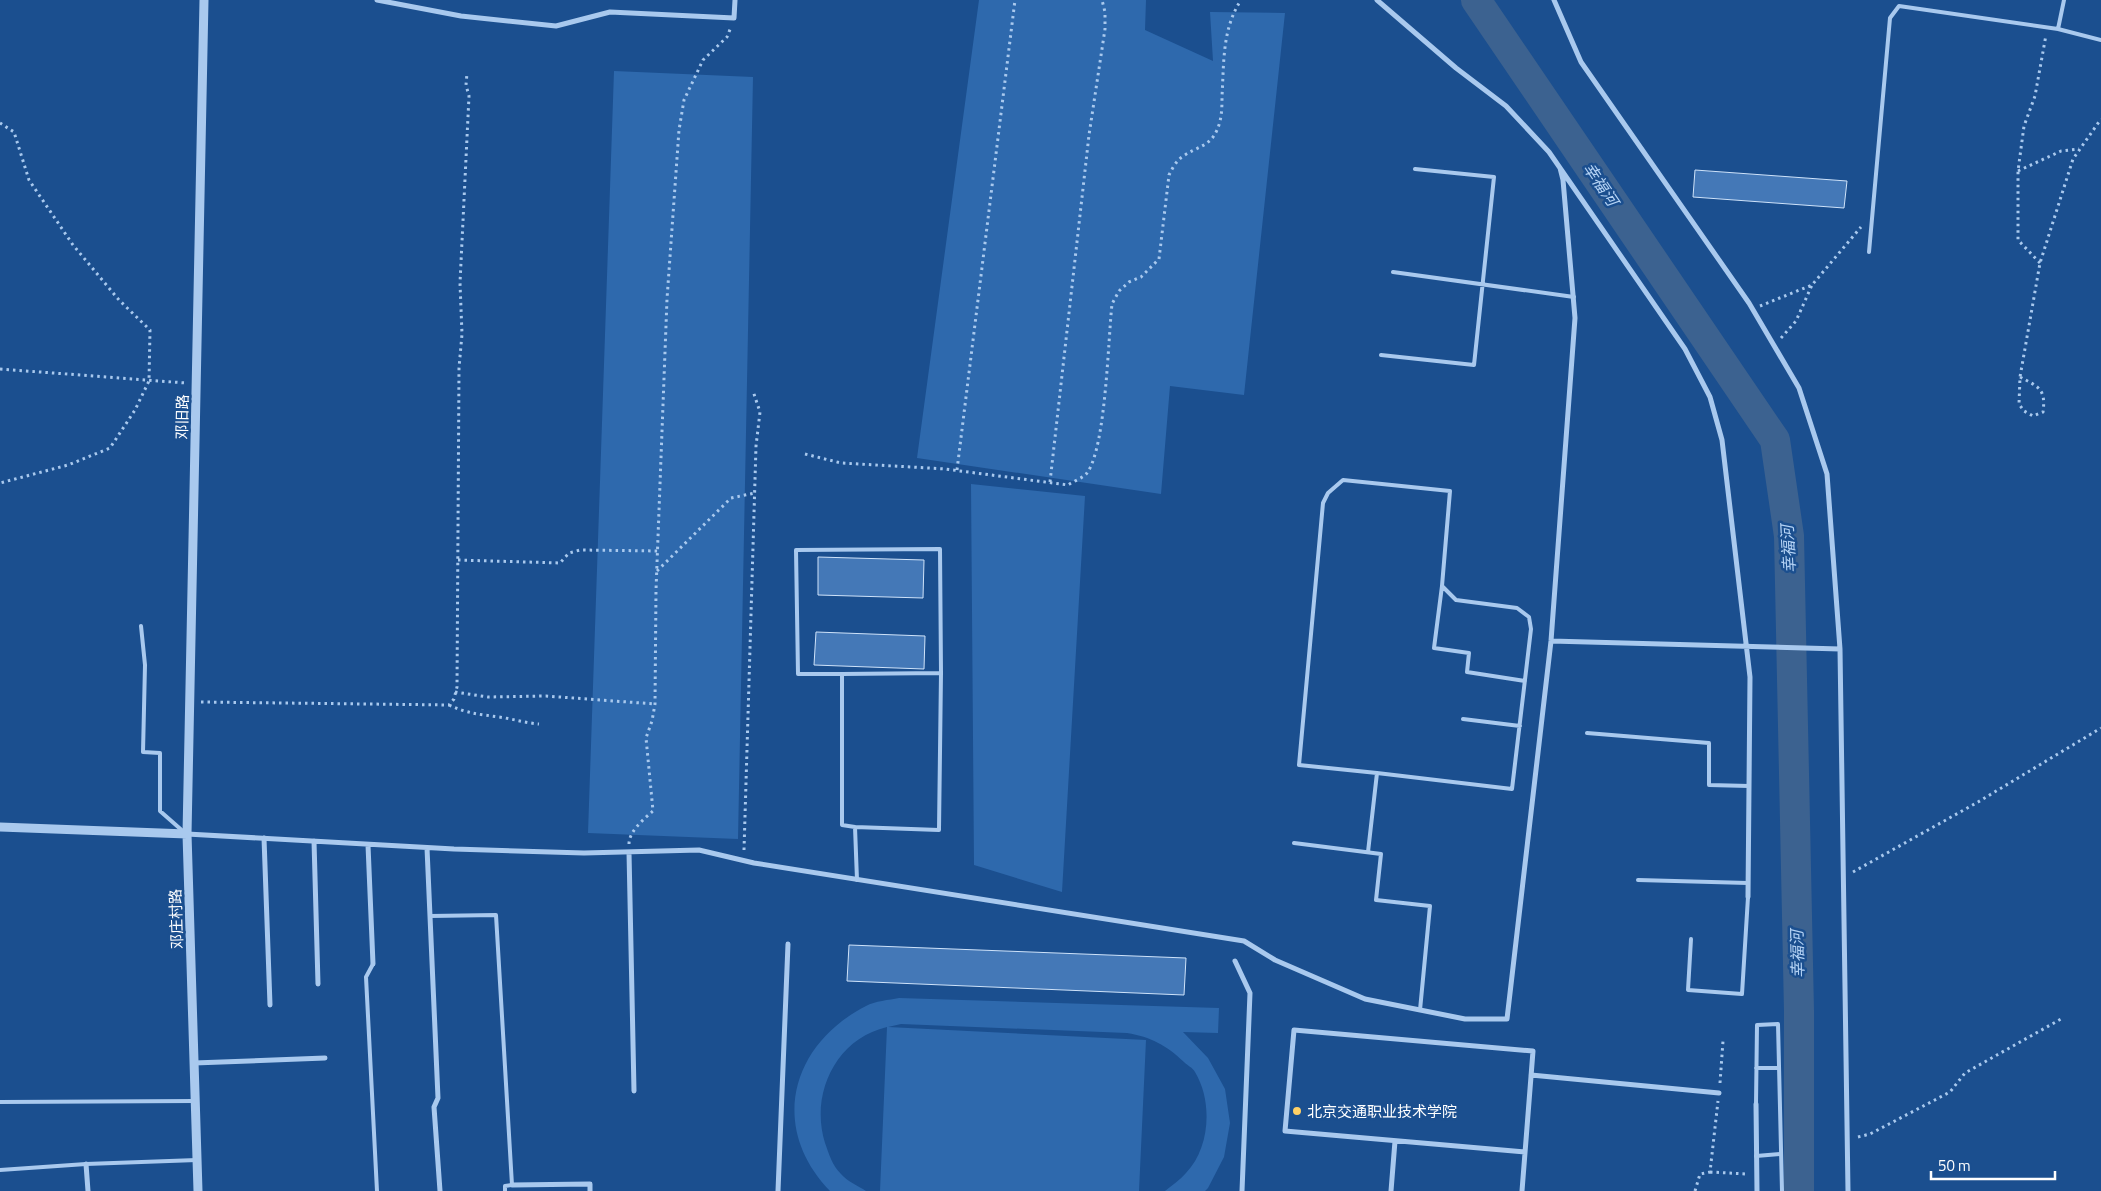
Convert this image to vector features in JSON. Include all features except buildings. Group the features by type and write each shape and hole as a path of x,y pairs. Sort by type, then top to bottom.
{"street":[{"name":"邓旧路","path":"187,834 204,0"},
{"path":"378,0 461,16 556,26 610,12 734,18 735,0"},
{"path":"1377,0 1456,68 1506,106 1549,152 1685,349 1710,397 1722,440 1748,645 1750,677 1748,897"},
{"path":"1554,0 1581,62 1753,309 1799,388 1827,474 1840,649 1848,1191"},
{"path":"0,827 187,834 427,848 584,853 699,850 744,861 857,880 1244,940 1275,960 1365,999 1465,1019 1507,1018 1551,642 1575,318 1563,180 1560,168"},
{"path":"1551,642 1748,645 1840,649"},
{"name":"邓庄村路","path":"187,834 198,1191"},
{"path":"264,838 270,1005"},
{"path":"314,841 318,984"},
{"path":"368,844 373,964"},
{"path":"427,848 438,1098 434,1107 440,1191"},
{"path":"629,852 634,1091"},
{"path":"778,1191 788,944"},
{"path":"1235,961 1250,993 1242,1191"},
{"path":"1522,1191 1533,1051 1294,1030 1285,1131 1525,1152"},
{"path":"194,1063 325,1058"},
{"path":"1531,1075 1719,1093"},
{"path":"1756,1104 1757,1191"},
{"path":"1391,1191 1395,1141"},
{"path":"86,1164 88,1191"},
{"path":"512,1185 590,1184 590,1191"}],"lane":[{"path":"2058,28 2064,0"},
{"path":"1869,252 1890,18 1899,6 2058,28 2101,40"},
{"path":"1381,355 1474,365 1494,177 1415,169"},
{"path":"1393,272 1574,298"},
{"path":"1442,586 1456,600 1517,608 1529,617 1531,629 1520,726 1512,789 1299,765 1323,503 1328,493 1343,480 1450,491 1442,586 1434,648 1469,653 1467,672 1525,681"},
{"path":"842,674 842,825 939,830 941,673 940,549 796,550 798,674 941,673"},
{"path":"141,626 146,665 143,752 160,753 160,811 187,834"},
{"path":"1463,719 1520,726"},
{"path":"1587,733 1709,743 1709,785 1749,786"},
{"path":"1368,852 1377,773"},
{"path":"855,827 857,880"},
{"path":"1294,843 1381,854 1376,900 1430,906 1420,1010"},
{"path":"1638,880 1748,883"},
{"path":"1691,939 1688,990 1742,994 1748,897"},
{"path":"430,916 496,914 512,1185 504,1186 505,1191"},
{"path":"373,964 366,978 377,1191"},
{"path":"1756,1104 1757,1025 1778,1024 1782,1191"},
{"path":"1756,1068 1779,1068"},
{"path":"0,1102 195,1102"},
{"path":"1756,1156 1781,1154"},
{"path":"0,1170 86,1164 197,1160"}],"path":[{"path":"957,470 1016,0"},
{"path":"1050,482 1089,135 1105,29 1105,12 1102,0"},
{"path":"805,454 840,462 957,470 1068,485 1086,474 1094,460 1101,422 1112,304 1119,291 1129,282 1142,277 1159,259 1168,175 1172,168 1182,157 1197,150 1212,139 1217,130 1221,115 1226,31 1240,0"},
{"path":"629,852 629,839 638,825 653,811 646,738 655,704 657,571 667,299 679,130 684,100 703,60 727,37 734,18"},
{"path":"2040,263 2018,240 2018,171 2024,126 2035,96 2048,27"},
{"path":"448,705 454,699 456,692 459,368 462,334 460,283 469,96 466,85 466,73"},
{"path":"2020,377 2038,386 2045,398 2043,412 2033,416 2024,411 2019,404 2020,377 2040,263 2057,204 2073,159 2101,119"},
{"path":"0,123 14,132 30,180 73,245 119,300 150,330 149,381 134,410 110,448 68,465 0,483"},
{"path":"2018,171 2060,150 2079,149"},
{"path":"1774,346 1796,321 1812,285 1873,214"},
{"path":"1753,309 1812,285"},
{"path":"0,368 196,384"},
{"path":"744,861 755,493 760,412 753,391"},
{"path":"657,571 732,498 755,493"},
{"path":"458,560 560,563 569,552 580,550 658,551"},
{"path":"456,692 488,697 546,696 655,704"},
{"path":"191,701 448,705 469,714 501,717 514,721 539,724"},
{"path":"1844,877 1978,802 2101,728"},
{"path":"1847,1139 1870,1134 1950,1092 1965,1073 2060,1019"},
{"path":"1710,1172 1723,1041"},
{"path":"1695,1191 1700,1174 1710,1172 1756,1175"}],"shaded area":[{"path":"979,0 1146,0 1145,30 1213,61 1210,12 1285,13 1244,395 1170,386 1161,494 917,458"},
{"path":"614,71 753,77 738,839 588,833"},
{"path":"971,484 1085,496 1062,892 974,865"},
{"path":"899,998 1219,1008 1218,1033 1183,1032 1208,1058 1225,1089 1230,1123 1224,1157 1208,1188 1205,1191 1165,1191 1184,1176 1194,1163 1204,1138 1206,1111 1205,1097 1194,1071 1171,1051 1158,1043 1127,1033 901,1024 888,1027 1146,1040 1139,1191 880,1191 887,1027 869,1033 853,1043 841,1056 824,1088 821,1106 821,1125 829,1155 843,1177 866,1191 830,1191 811,1167 799,1141 795,1115 797,1090 805,1065 820,1042 840,1023 870,1004"}],"waterway":[{"name":"幸福河","path":"1476,0 1775,440 1789,536 1799,1011 1799,1191"}],"place":[{"name":"北京交通职业技术学院","path":"1297,1111"}]}
